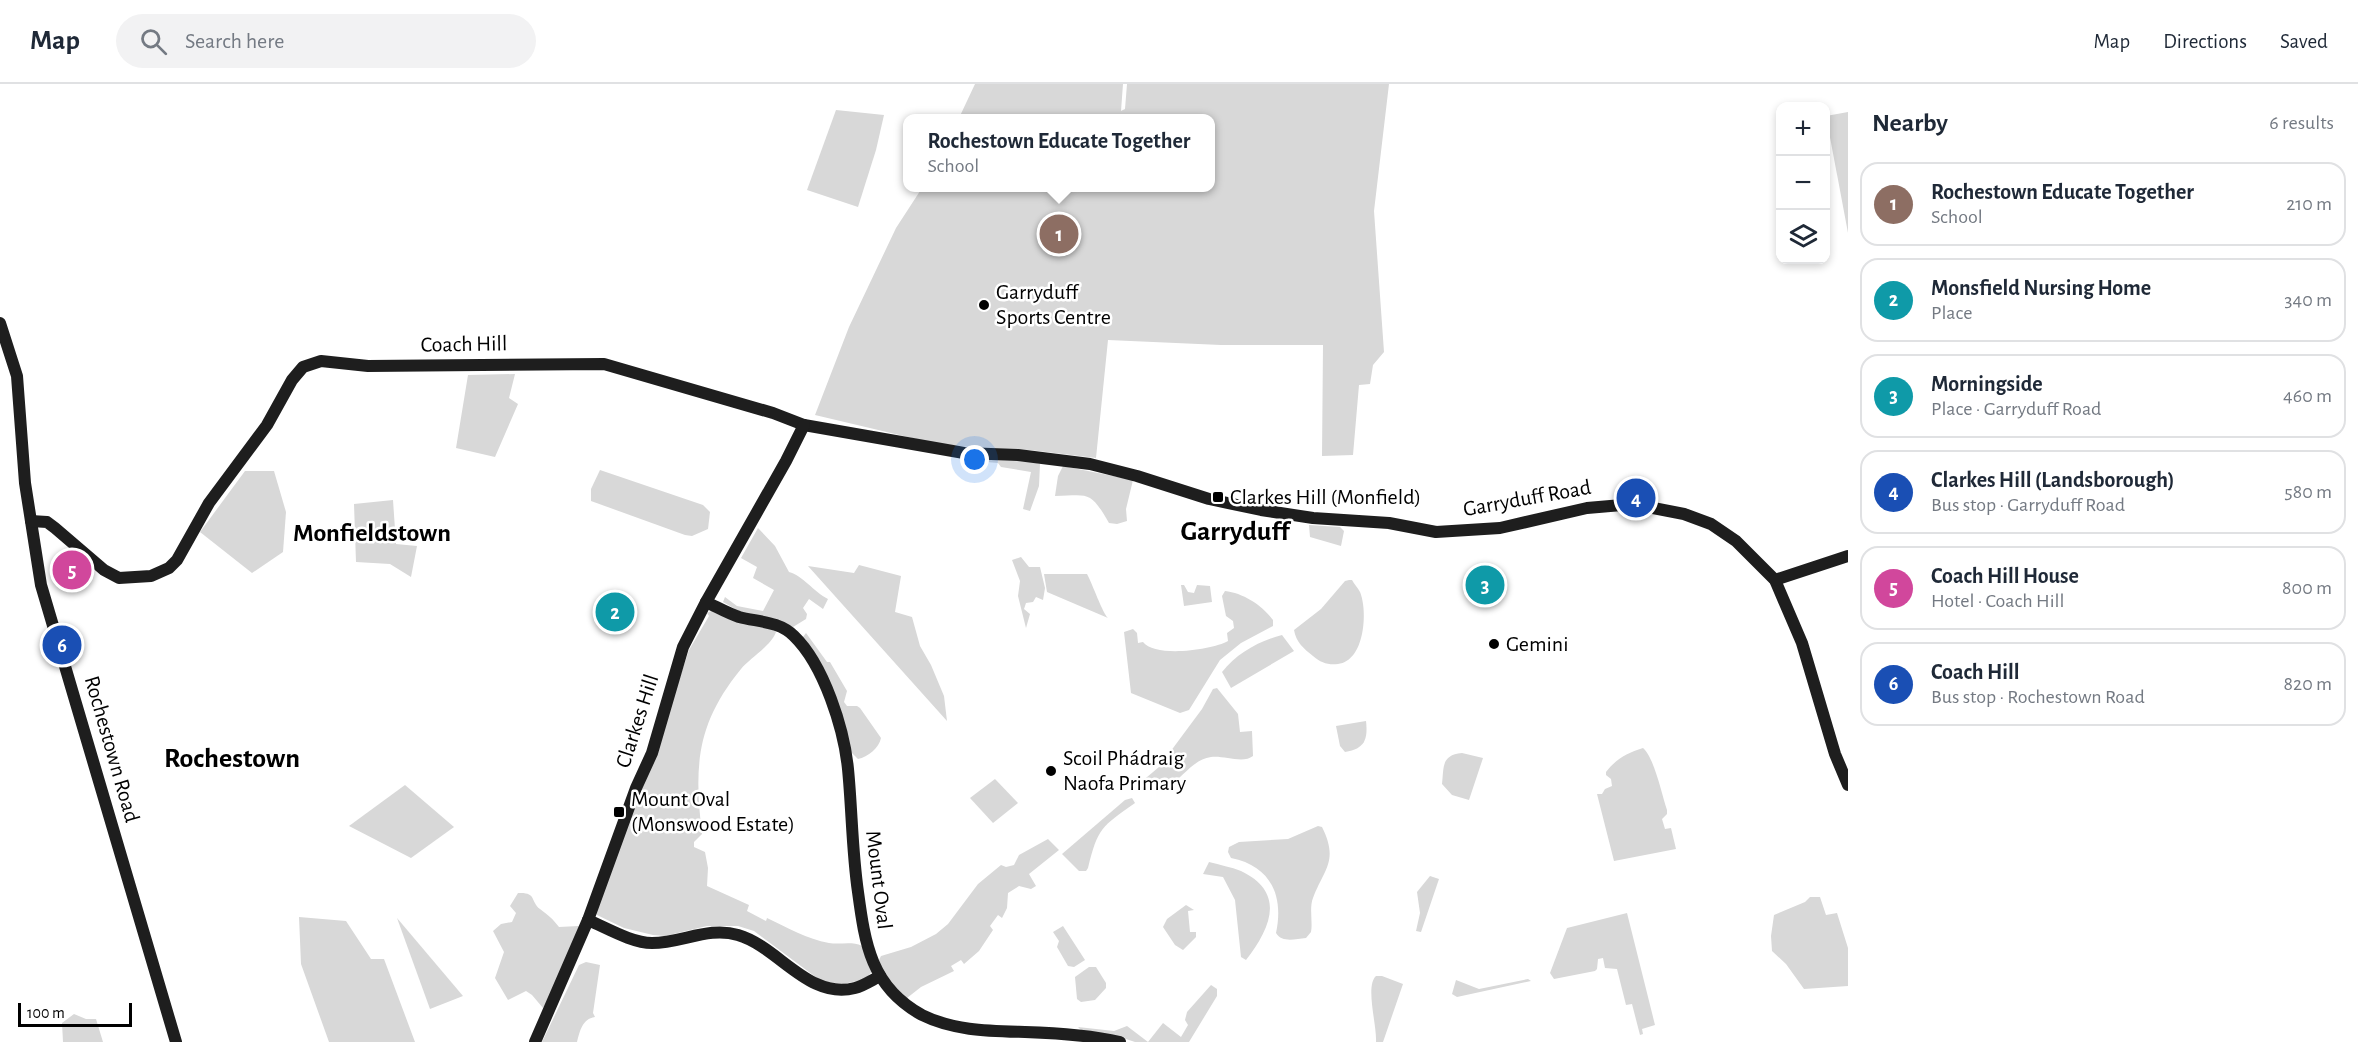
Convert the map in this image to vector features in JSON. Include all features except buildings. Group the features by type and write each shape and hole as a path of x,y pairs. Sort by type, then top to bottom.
{"street":[{"name":"Rochestown Road","path":"0,323 17,376 25,483 40,585 176,1042"},
{"name":"Coach Hill","path":"31,521 47,522 104,570 119,578 151,576 169,568 177,560 209,503 267,425 292,380 303,367 321,361 368,366 603,364 773,413 804,425"},
{"name":"Garryduff Road","path":"804,425 963,453 1018,455 1090,464 1209,499 1288,516 1389,523 1436,532 1500,528 1587,508 1622,505 1648,507 1683,514 1711,524 1736,541 1774,580 1802,643 1835,754 1848,785"},
{"name":"Clarkes Hill","path":"535,1042 561,987 636,788 652,753 683,647 804,425"},
{"path":"1774,580 1848,556"},
{"name":"Mount Oval","path":"706,602 732,615 776,625 794,636 812,661 826,688 846,758 852,844 862,928 869,954 880,976 900,1000 923,1015 944,1023 978,1031 1094,1037 1120,1042"},
{"path":"588,920 650,943 708,933 723,932 738,935 760,944 814,983 829,988 856,987 880,976"}],"shaded area":[{"path":"975,84 1123,84 1121,111 1125,109 1127,84 1389,84 1374,211 1384,352 1373,365 1370,384 1359,385 1353,455 1322,456 1323,345 1221,345 1108,340 1096,458 1030,450 933,443 815,415 849,327 896,228 919,192 1215,192 1215,114 961,114"},
{"path":"836,110 884,115 876,150 858,207 807,190"},
{"path":"1848,112 1848,233 1830,137 1830,115"},
{"path":"515,374 509,398 518,404 495,457 456,448 468,375"},
{"path":"976,459 1040,464 1039,486 1030,511 1023,509 1031,472 1001,467 998,463 975,461"},
{"path":"1063,466 1133,480 1126,509 1127,521 1117,524 1109,523 1093,500 1088,497 1082,495 1055,496 1058,476"},
{"path":"600,470 703,505 710,512 708,529 692,536 685,535 591,501 591,489"},
{"path":"245,471 274,471 286,512 283,552 252,573 200,532"},
{"path":"393,500 396,544 417,546 411,577 390,564 356,562 354,504"},
{"path":"1309,525 1340,527 1344,531 1341,546 1310,537"},
{"path":"758,528 775,546 789,572 799,576 828,599 823,609 809,599 803,608 807,614 806,619 793,627 742,613 723,602 725,597 737,606 763,611 774,590 753,578 757,567 741,558"},
{"path":"1021,557 1029,567 1040,567 1045,588 1043,600 1036,597 1033,602 1026,603 1024,609 1030,614 1026,628 1018,596 1020,581 1012,560"},
{"path":"859,565 901,576 895,612 912,617 920,646 944,696 947,721 808,566 854,573"},
{"path":"1044,574 1087,574 1108,618 1047,592"},
{"path":"1352,580 1360,592 1364,611 1359,645 1347,661 1338,664 1325,663 1304,648 1294,630 1321,609 1345,581"},
{"path":"1181,585 1184,585 1188,592 1194,593 1197,585 1210,586 1212,602 1184,606"},
{"path":"1225,591 1239,594 1258,605 1273,620 1273,626 1241,643 1220,660 1189,710 1180,713 1131,693 1124,632 1133,629 1137,633 1138,643 1143,642 1159,650 1184,651 1210,647 1228,641 1227,633 1234,628 1233,621 1226,616 1222,596"},
{"path":"711,611 776,632 770,642 741,669 726,689 707,728 699,767 698,788 702,834 694,842 694,847 705,852 708,868 707,886 749,905 747,911 766,921 767,918 813,939 862,946 872,971 866,979 843,984 821,981 754,931 738,926 707,926 665,936 624,928 597,915 595,910 653,758 689,650 709,616 707,613"},
{"path":"806,633 827,662 830,662 847,691 844,702 847,706 860,708 881,738 873,752 866,756 858,759 851,752 804,640"},
{"path":"1282,635 1294,651 1231,688 1222,672 1228,665 1249,649"},
{"path":"1217,688 1238,714 1240,732 1252,731 1253,756 1244,759 1211,757 1204,759 1193,765 1167,787 1150,785 1145,790 1140,783 1159,767 1202,709 1213,689"},
{"path":"1366,721 1364,742 1352,751 1345,752 1340,746 1336,726"},
{"path":"1643,748 1651,759 1657,777 1667,810 1667,814 1662,819 1665,829 1671,828 1676,849 1614,861 1597,794 1602,794 1605,789 1612,786 1611,779 1606,772 1614,763 1627,754"},
{"path":"1462,753 1483,758 1469,800 1452,795 1442,784 1447,759"},
{"path":"995,779 1018,803 993,823 970,798"},
{"path":"405,785 454,827 411,858 349,826"},
{"path":"1132,798 1135,803 1102,829 1088,868 1086,871 1079,871 1062,854 1125,800"},
{"path":"1318,826 1322,827 1327,839 1330,857 1312,902 1311,932 1306,938 1285,939 1276,933 1278,907 1272,885 1256,868 1231,858 1228,852 1229,847 1239,842 1288,839"},
{"path":"1048,839 1059,850 1029,874 1036,886 1031,889 1019,886 1008,893 1007,908 1002,918 998,915 990,926 993,930 979,951 964,964 961,960 951,966 954,971 921,987 907,998 903,996 883,971 879,960 881,956 911,947 936,934 948,924 978,884 1001,865 1006,867 1014,865 1019,855"},
{"path":"1209,862 1241,871 1265,890 1270,912 1267,924 1246,960 1241,957 1235,900 1223,877 1203,874"},
{"path":"1430,876 1439,879 1421,932 1416,931 1420,913 1417,892"},
{"path":"518,893 531,896 537,906 559,927 579,926 553,995 543,1008 526,991 508,1000 495,978 504,952 493,931 501,924 512,922 516,913 510,906"},
{"path":"1810,897 1820,897 1826,915 1837,913 1848,948 1848,986 1804,989 1786,964 1772,951 1771,936 1774,915 1805,902"},
{"path":"1186,905 1194,910 1188,911 1190,932 1196,932 1196,937 1183,950 1175,945 1163,927 1167,919"},
{"path":"1627,913 1655,1025 1642,1029 1643,1034 1640,1035 1632,1004 1626,1005 1617,969 1605,968 1603,958 1598,959 1595,971 1554,979 1550,973 1567,928"},
{"path":"299,917 346,921 371,959 384,959 415,1042 329,1042 301,964"},
{"path":"397,918 463,996 430,1009"},
{"path":"1063,926 1085,960 1074,967 1068,966 1057,947 1059,941 1053,932"},
{"path":"586,962 600,965 593,1013 595,1017 584,1023 577,1042 542,1042 579,965"},
{"path":"1089,967 1096,967 1106,983 1106,988 1095,1000 1081,1002 1077,999 1075,977"},
{"path":"1376,976 1403,984 1383,1042 1376,1042 1371,997"},
{"path":"1528,979 1531,981 1457,997 1452,994 1456,980 1479,989"},
{"path":"1211,985 1217,989 1217,996 1189,1042 1148,1042 1163,1023 1181,1037 1188,1025 1185,1020 1187,1012"},
{"path":"74,1014 86,1019 96,1019 103,1042 63,1042 62,1023"},
{"path":"1127,1026 1148,1042 1135,1042 1117,1036 1082,1031 1078,1027 1114,1031"}],"place":[{"name":"Rochestown Educate Together","path":"1059,234"},
{"name":"Garryduff Sports Centre","path":"984,305"},
{"name":"Clarkes Hill (Monfield)","path":"1218,497"},
{"name":"Clarkes Hill (Landsborough)","path":"1636,498"},
{"name":"Coach Hill House","path":"72,570"},
{"name":"Morningside","path":"1485,585"},
{"name":"Monsfield Nursing Home","path":"615,612"},
{"name":"Gemini","path":"1494,644"},
{"name":"Coach Hill","path":"62,645"},
{"name":"Scoil Phádraig Naofa Primary","path":"1051,771"},
{"name":"Mount Oval (Monswood Estate)","path":"619,812"}],"district":[{"name":"Garryduff","path":"1235,532"},
{"name":"Monfieldstown","path":"372,533"},
{"name":"Rochestown","path":"232,759"}]}
